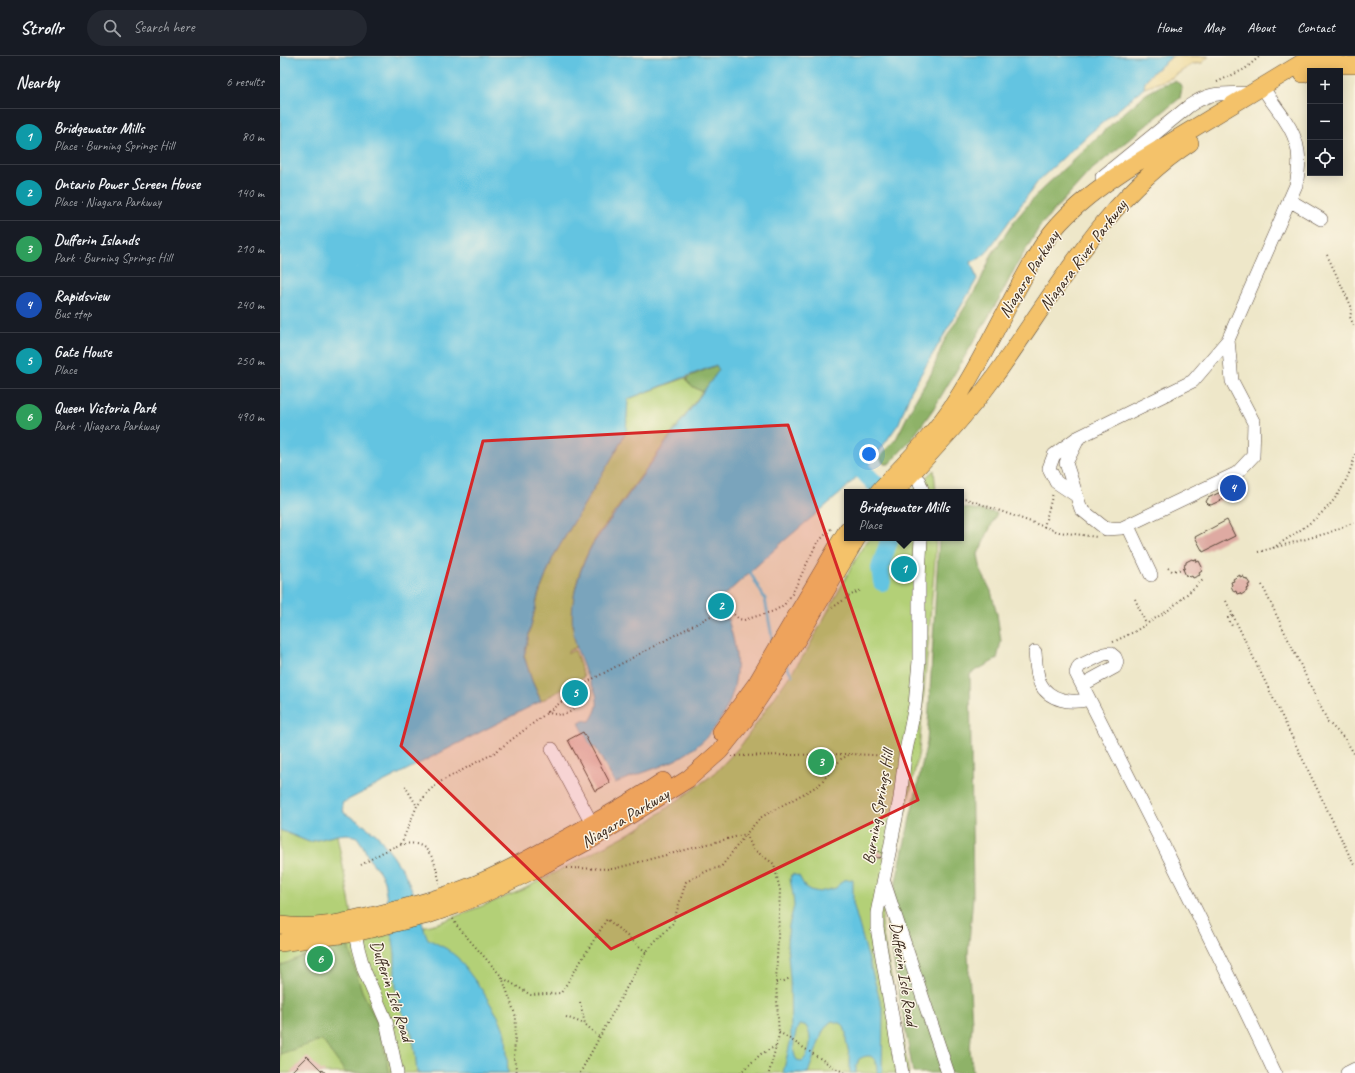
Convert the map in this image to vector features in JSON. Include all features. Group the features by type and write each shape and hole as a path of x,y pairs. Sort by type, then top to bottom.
{"main road":[{"name":"Niagara Parkway","path":"883,489 900,479 929,437 953,406 1033,260 1052,232 1082,202 1122,171 1265,91 1313,56"},
{"name":"Niagara River Parkway","path":"900,479 972,406 1008,358 1084,247 1118,205 1142,180 1173,154 1231,116 1265,91 1334,56"},
{"path":"1330,68 1340,65 1355,65"},
{"path":"1265,91 1307,76"},
{"name":"Niagara Parkway","path":"789,641 840,529"},
{"name":"Niagara Parkway","path":"280,943 354,927 427,908 457,905 482,895 547,863 599,834 688,779 714,757 732,738 744,721 774,665 855,541"},
{"name":"Niagara Parkway","path":"427,908 491,877 592,824 679,770 703,751 719,734 774,665"},
{"name":"Niagara Parkway","path":"280,925 354,927"}],"street":[{"path":"1052,232 1063,216 1078,199 1106,174 1195,102 1207,96 1223,92 1241,94 1265,91 1289,125 1297,142 1299,159 1296,185 1228,340 1193,380 1079,437 1054,455 1050,468 1056,482 1077,496"},
{"path":"1289,200 1321,219"},
{"path":"1079,437 1066,463 1082,509 1106,529 1128,526 1237,473 1253,456 1254,423 1232,381 1228,340"},
{"path":"900,479 919,481 922,489"},
{"path":"1128,526 1151,575"},
{"name":"Burning Springs Hill","path":"921,541 919,661 915,704 905,756 900,798 883,880 948,1073"},
{"path":"1035,652 1040,682 1044,690 1049,694 1066,701 1075,702 1089,699"},
{"path":"1082,684 1230,977 1275,1073"},
{"path":"552,749 592,824"},
{"name":"Dufferin Isle Road","path":"883,880 877,914 877,928 902,1073"},
{"name":"Dufferin Isle Road","path":"354,927 364,970 386,1021 397,1073"}],"path":[{"path":"1326,255 1352,308 1350,317 1355,328"},
{"path":"1273,548 1319,516 1337,496 1352,468 1355,454"},
{"path":"1044,527 1056,482"},
{"path":"964,498 1060,532 1097,537"},
{"path":"1258,552 1328,533 1355,522"},
{"path":"401,844 417,806 429,791 440,782 494,753 589,680 720,611 728,609 742,620 780,609 788,600 808,564 817,543 840,529"},
{"path":"1168,568 1172,571 1184,569"},
{"path":"1113,642 1170,609 1204,579"},
{"path":"1262,585 1328,722 1345,739 1355,755"},
{"path":"831,609 851,594 861,590"},
{"path":"1135,599 1146,624"},
{"path":"1226,601 1355,867"},
{"path":"1232,616 1228,618 1233,628"},
{"path":"546,712 557,716 566,714 576,707 580,699 576,690"},
{"path":"580,1073 646,952 673,923 686,882 709,870 721,867 760,818 819,785 841,759 850,754"},
{"path":"725,756 850,754 905,756"},
{"path":"405,786 417,806"},
{"path":"563,867 613,869 746,834"},
{"path":"746,834 753,849 774,864 780,890 776,983 779,1032 769,1073"},
{"path":"361,865 401,844 420,845 428,851 433,860 441,884"},
{"path":"451,915 457,926 501,976 531,995 561,993 607,919 646,952"},
{"path":"501,976 506,977"},
{"path":"501,976 516,1017 514,1059 517,1073"},
{"path":"776,983 790,978"},
{"path":"580,1002 585,1024"},
{"path":"566,1017 585,1024 599,1037"},
{"path":"779,1032 845,1073"},
{"path":"740,1073 761,1054 776,1046"}],"highlighted area":[{"path":"788,425 918,800 611,949 401,746 483,441"}],"green space":[{"path":"1175,81 1180,84 1182,88 1180,98 1089,172 1040,226 1015,268 999,299 934,408 911,440 889,464 884,464 880,458 882,454 896,439 915,401 932,372 943,343 979,284 992,254 1016,219 1039,192 1118,118 1146,94 1162,85"},
{"path":"717,365 719,370 703,392 692,386 687,381 688,377"},
{"path":"688,377 686,379 692,386 702,392 597,536 579,576 573,604 574,633 577,647 568,651 568,653 575,650 584,677 541,701 532,681 524,656 538,596 553,557 626,432 628,399"},
{"path":"934,470 936,489 913,489"},
{"path":"964,508 997,513 978,554 981,571 991,591 997,614 1001,641 997,659 970,674 973,896 968,954 972,1024 970,1050 973,1073 913,1073 887,922 927,742 939,541 964,541"},
{"path":"868,541 936,541 919,751 881,924 909,1073 280,1073 280,830 309,842 337,835 357,941 439,923 520,891 641,827 715,773 742,744 806,652 862,548"},
{"path":"333,943 347,943 362,991 378,1024 390,1073 346,1073 322,1040 280,1054 280,966"}],"sand":[{"path":"1172,56 1209,56 1202,63 1193,64 1171,78 1144,88 1147,78"}],"water":[{"path":"280,56 1172,56 1147,78 1144,88 1089,134 1039,180 986,253 980,258 971,262 977,279 911,391 899,423 873,460 842,492 785,540 715,604 723,619 728,619 736,655 736,672 734,688 729,703 713,730 702,741 689,752 675,760 615,783 595,747 592,748 579,723 585,720 590,721 596,709 597,697 587,676 576,646 572,624 572,612 573,600 582,566 592,545 719,370 716,365 628,399 626,432 553,557 538,596 524,656 532,681 541,701 342,803 344,813 377,835 405,874 414,894 428,939 447,949 458,958 482,990 499,1018 506,1035 508,1073 417,1073 412,1034 405,1020 396,989 395,954 384,880 379,871 369,859 357,837 347,834 337,835 309,842 280,830"},
{"path":"792,874 799,876 805,887 819,892 836,888 843,880 853,879 853,903 883,1011 882,1073 877,1073 875,1061 871,1056 868,1056 859,1059 856,1067 856,1073 850,1073 850,1059 844,1026 832,1021 823,1031 808,1073 783,1073 791,1039 790,978 787,943 789,925 794,906 790,879","holes":["799,1025 805,1025 808,1029 810,1044 807,1054 802,1061 797,1060 795,1057 794,1043"]}],"building":[{"path":"1233,486 1237,487 1238,489 1236,493 1211,505 1206,502 1208,498"},
{"path":"1227,520 1235,536 1203,552 1195,537"},
{"path":"1196,559 1197,562 1199,561 1202,567 1202,571 1199,573 1200,575 1193,578 1192,576 1186,576 1183,569 1185,568 1184,565 1186,562"},
{"path":"1240,575 1240,577 1243,576 1245,579 1246,578 1250,584 1248,585 1249,588 1246,589 1247,591 1241,595 1240,593 1237,594 1236,591 1234,592 1231,586 1231,582 1234,581 1233,579"},
{"path":"583,732 610,783 595,791 568,740"},
{"path":"877,850 883,854 882,857 875,857 875,851"},
{"path":"307,1056 322,1071 323,1070 325,1073 290,1073"}],"waterway":[{"path":"862,470 880,489"},
{"path":"882,582 880,568 889,541"},
{"path":"750,572 765,599 773,643"},
{"path":"787,667 792,675"}],"place":[{"name":"Rapidsview","path":"1233,488"},
{"name":"Bridgewater Mills","path":"904,569"},
{"name":"Ontario Power Screen House","path":"721,606"},
{"name":"Gate House","path":"575,693"},
{"name":"Dufferin Islands","path":"821,762"},
{"name":"Queen Victoria Park","path":"320,959"}]}
